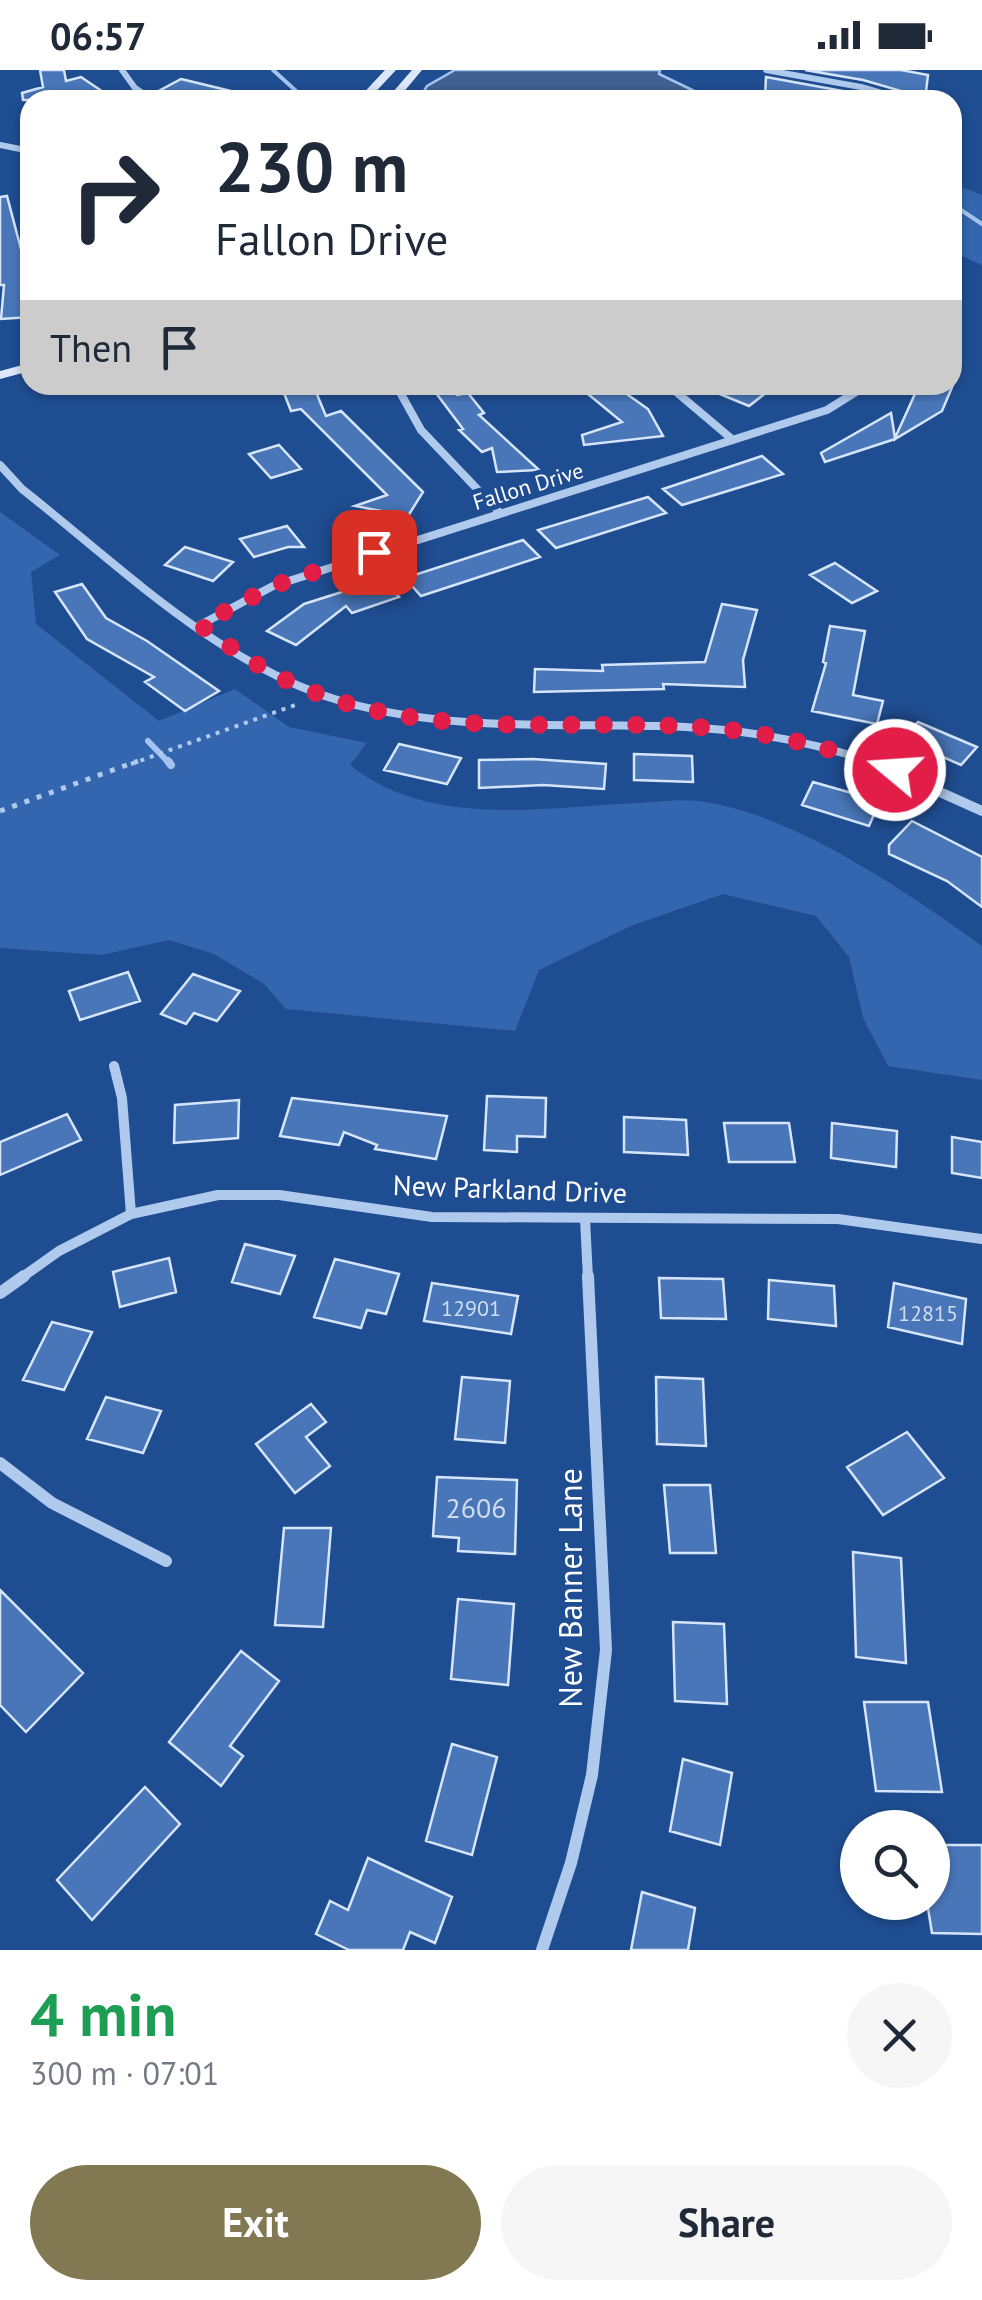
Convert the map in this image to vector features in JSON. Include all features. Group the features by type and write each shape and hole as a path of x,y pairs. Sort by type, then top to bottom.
{"main road":[{"path":"372,90 391,70"},
{"path":"399,90 418,70"}],"street":[{"path":"122,70 138,90"},
{"path":"766,70 871,90"},
{"path":"401,395 414,421 500,513"},
{"path":"680,395 733,440"},
{"name":"Fallon Drive","path":"200,625 273,586 827,410 851,395"},
{"path":"0,465 22,489 200,625 250,661 313,691 392,714 450,723 686,726 808,743 895,770 982,811"},
{"path":"114,1066 122,1098 131,1214"},
{"name":"New Parkland Drive","path":"0,1293 58,1251 131,1214 203,1197 279,1194 432,1217 838,1220 982,1239"},
{"name":"New Banner Lane","path":"542,1950 571,1863 592,1776 606,1650 585,1219"},
{"path":"0,1464 52,1503 166,1562"}],"path":[{"path":"0,811 295,706 313,691"}],"shaded area":[{"path":"455,70 660,70 659,74 692,90 425,90"},
{"path":"962,187 982,195 982,265 962,256"},
{"path":"0,512 60,555 31,572 36,624 159,721 235,689 289,727 367,743 350,765 381,785 415,799 488,810 699,801 772,821 847,858 982,946 982,1080 888,1066 863,1018 849,957 816,916 723,894 633,925 539,970 515,1031 286,1009 264,984 214,954 169,940 102,955 0,948"}],"building":[{"path":"40,70 64,70 66,81 81,77 100,90 32,90 43,87"},
{"path":"805,70 901,70 928,75 926,90 898,90"},
{"path":"766,77 837,90 765,90"},
{"path":"181,79 227,90 161,90"},
{"path":"7,196 20,245 20,318 1,319 4,285 0,285 0,197"},
{"path":"285,395 317,395 326,416 341,411 423,492 408,516 355,506 387,495 301,409 291,411"},
{"path":"438,395 470,395 484,413 479,415 539,470 497,472 492,448 482,452 459,430 463,429"},
{"path":"589,395 628,395 648,409 663,436 584,445 582,435 622,422"},
{"path":"722,395 763,395 749,406"},
{"path":"914,395 949,395 942,411 895,439 825,462 821,453 891,413 895,438"},
{"path":"279,445 301,469 271,478 249,454"},
{"path":"762,456 783,474 682,505 663,489"},
{"path":"648,497 666,513 556,548 538,530"},
{"path":"287,526 304,547 288,547 254,557 240,539"},
{"path":"523,540 540,557 421,596 405,578"},
{"path":"185,547 233,562 213,581 165,565"},
{"path":"835,563 877,591 852,603 810,575"},
{"path":"383,579 399,597 352,613 346,606 296,645 267,631 304,604"},
{"path":"82,584 106,618 219,691 185,711 145,682 154,677 87,639 55,592"},
{"path":"722,604 757,610 743,660 745,687 663,684 664,689 534,692 535,669 603,671 602,665 705,662"},
{"path":"830,626 865,631 853,695 883,701 877,724 812,711 826,663 823,662"},
{"path":"918,722 977,747 961,765 902,739"},
{"path":"399,744 461,758 447,784 384,770"},
{"path":"634,754 692,756 693,782 634,780"},
{"path":"479,760 606,764 604,789 543,785 479,788"},
{"path":"813,782 880,801 869,826 802,805"},
{"path":"912,821 982,857 982,907 947,881 889,854 889,845"},
{"path":"128,972 140,1001 80,1020 69,991"},
{"path":"193,974 240,991 217,1021 194,1013 186,1024 161,1014"},
{"path":"487,1096 546,1098 545,1137 517,1136 517,1152 484,1150"},
{"path":"292,1098 447,1116 436,1159 375,1149 377,1145 344,1132 339,1145 280,1136"},
{"path":"239,1100 238,1138 174,1143 175,1105"},
{"path":"67,1114 81,1140 0,1175 0,1142"},
{"path":"624,1117 686,1120 688,1155 624,1152"},
{"path":"724,1123 789,1123 795,1162 729,1162"},
{"path":"832,1123 897,1131 896,1167 831,1158"},
{"path":"952,1137 982,1142 982,1178 952,1173"},
{"path":"245,1244 295,1256 280,1294 232,1282"},
{"path":"169,1258 176,1292 120,1307 113,1272"},
{"path":"335,1259 399,1274 386,1314 367,1310 361,1328 314,1317"},
{"path":"659,1278 723,1279 726,1319 661,1318"},
{"path":"769,1280 834,1286 836,1326 768,1319"},
{"path":"432,1283 518,1296 511,1334 424,1321"},
{"path":"894,1283 966,1299 962,1344 888,1327"},
{"path":"52,1322 92,1332 64,1390 23,1380"},
{"path":"462,1377 510,1381 505,1443 455,1439"},
{"path":"656,1377 703,1379 706,1446 657,1444"},
{"path":"106,1397 161,1411 143,1453 87,1439"},
{"path":"311,1404 326,1422 306,1437 330,1466 295,1493 256,1444"},
{"path":"907,1432 944,1478 883,1515 847,1467"},
{"path":"437,1477 517,1480 515,1554 458,1551 459,1538 433,1536"},
{"path":"664,1485 710,1485 716,1553 670,1553"},
{"path":"284,1528 331,1528 323,1627 275,1625"},
{"path":"853,1552 901,1558 906,1663 856,1657"},
{"path":"0,1590 83,1673 26,1732 0,1705"},
{"path":"458,1599 514,1604 508,1685 451,1679"},
{"path":"673,1622 724,1624 727,1704 675,1701"},
{"path":"241,1651 279,1681 230,1746 243,1756 221,1786 169,1742"},
{"path":"864,1702 928,1702 942,1792 876,1791"},
{"path":"452,1744 497,1757 472,1855 426,1841"},
{"path":"683,1759 732,1773 720,1845 670,1831"},
{"path":"145,1787 180,1824 92,1920 57,1880"},
{"path":"950,1845 982,1845 982,1934 932,1933 930,1920 950,1920"},
{"path":"368,1858 452,1897 435,1943 410,1932 403,1950 349,1950 316,1934 330,1901 348,1910"},
{"path":"642,1892 695,1908 688,1950 631,1950"}],"waterway":[{"path":"273,70 295,90"},
{"path":"962,211 982,224"},
{"path":"148,741 170,764"},
{"path":"168,761 171,765"}],"route":[{"path":"374,552 273,586 200,625 250,661 291,683 339,701 392,714 480,725 686,726 742,731 831,748 895,770"}]}
